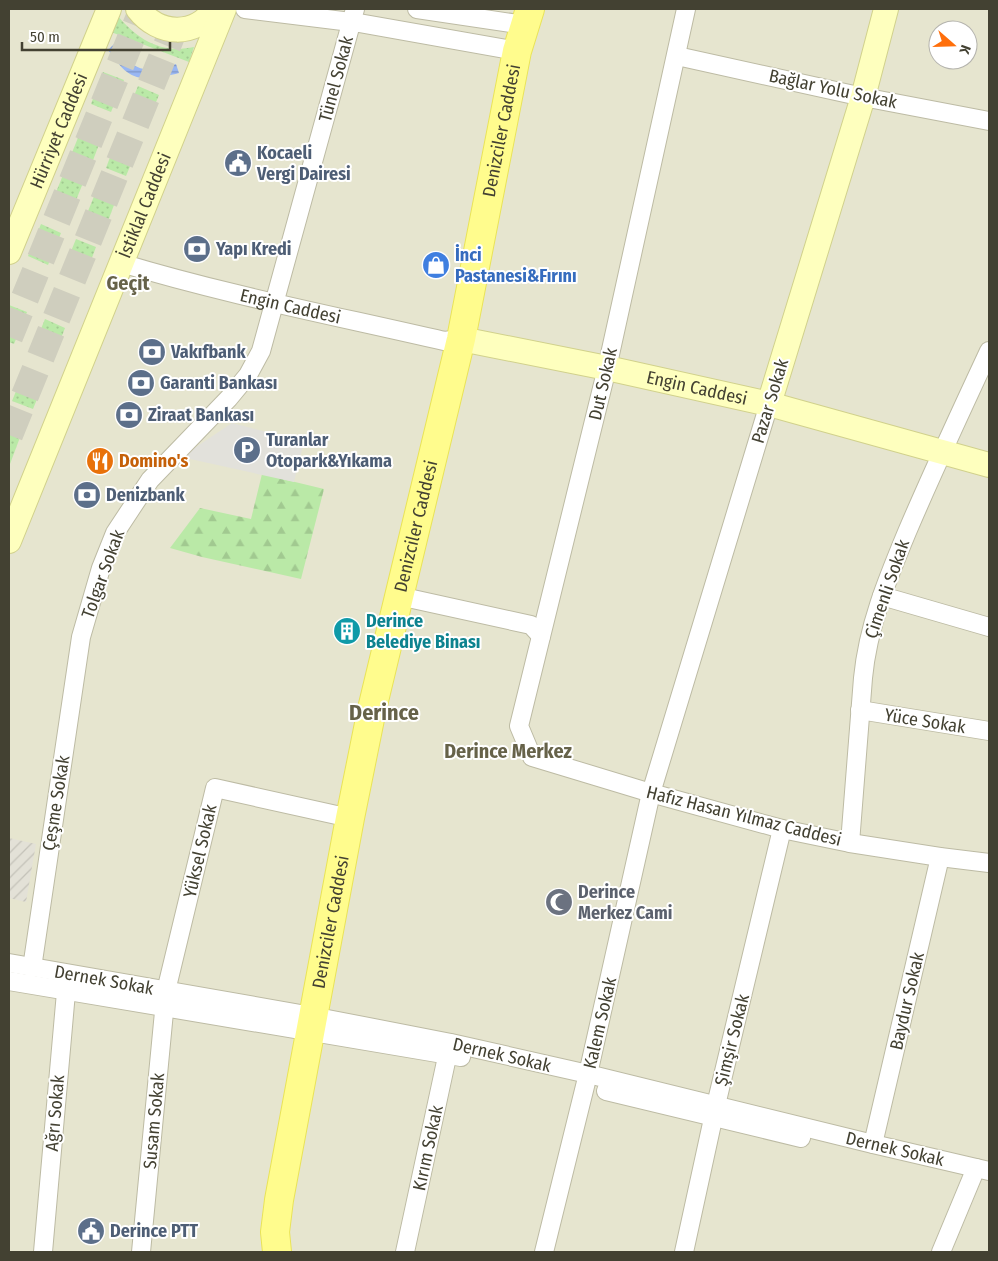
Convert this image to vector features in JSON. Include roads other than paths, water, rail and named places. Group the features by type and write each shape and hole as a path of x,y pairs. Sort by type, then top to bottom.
{"main road":[{"name":"Denizciler Caddesi","path":"277,1252 275,1232 278,1200 372,709 461,339 517,51 528,17"}],"street":[{"name":"Hürriyet Caddesi","path":"9,252 109,9"},
{"path":"138,9 145,18 157,26 171,30 186,29 200,24 219,12"},
{"path":"245,9 353,15 517,51"},
{"path":"417,9 528,17"},
{"name":"Dut Sokak","path":"532,757 519,726 607,368 686,9"},
{"name":"Pazar Sokak","path":"651,793 863,97 886,9"},
{"name":"İstiklal Caddesi","path":"9,540 123,258 219,12"},
{"name":"Tünel Sokak","path":"276,298 353,15"},
{"name":"Bağlar Yolu Sokak","path":"676,56 863,97 989,121"},
{"name":"Engin Caddesi","path":"123,258 161,275 276,298 444,341 461,339 607,368 769,404 989,465"},
{"name":"Tolgar Sokak","path":"81,637 101,568 115,533 150,480 229,398 248,375 261,351 276,298"},
{"name":"Çimenli Sokak","path":"850,843 865,655 882,596 943,451 989,352"},
{"path":"399,596 531,625 542,636"},
{"path":"882,596 989,627"},
{"name":"Çeşme Sokak","path":"32,968 81,637"},
{"name":"Yüce Sokak","path":"860,710 989,731"},
{"name":"Hafız Hasan Yılmaz Caddesi","path":"532,757 782,830 850,843 989,863"},
{"name":"Yüksel Sokak","path":"166,991 215,788 350,818"},
{"name":"Kalem Sokak","path":"544,1252 587,1080 651,793"},
{"name":"Şimşir Sokak","path":"684,1252 715,1111 782,830"},
{"name":"Baydur Sokak","path":"873,1144 940,857"},
{"name":"Dernek Sokak","path":"9,963 32,968 66,983 165,1009 311,1024"},
{"name":"Dernek Sokak","path":"9,981 66,983 166,991 311,1024 449,1049 979,1173"},
{"name":"Ağrı Sokak","path":"43,1252 66,983"},
{"name":"Susam Sokak","path":"141,1252 166,991"},
{"name":"Kırım Sokak","path":"405,1252 449,1049"},
{"name":"Dernek Sokak","path":"715,1111 873,1144 979,1173 989,1183"},
{"path":"942,1252 979,1173"}],"water":[{"path":"114,44 127,60 140,68 148,70 176,64 179,73 152,78 133,75 122,67 108,50"}],"tunnel":[{"path":"9,337 143,9"},
{"path":"9,435 182,9"}],"place":[{"name":"Kocaeli Vergi Dairesi","path":"238,163"},
{"name":"Yapı Kredi","path":"197,249"},
{"name":"İnci Pastanesi&Fırını","path":"436,265"},
{"name":"Vakıfbank","path":"152,352"},
{"name":"Garanti Bankası","path":"141,383"},
{"name":"Ziraat Bankası","path":"129,415"},
{"name":"Turanlar Otopark&Yıkama","path":"247,450"},
{"name":"Domino's","path":"100,461"},
{"name":"Denizbank","path":"87,495"},
{"name":"Derince Belediye Binası","path":"347,631"},
{"name":"Derince Merkez Cami","path":"559,902"},
{"name":"Derince PTT","path":"91,1231"}],"district":[{"name":"Geçit","path":"128,283"},
{"name":"Derince","path":"384,712"},
{"name":"Derince Merkez","path":"508,751"}]}
